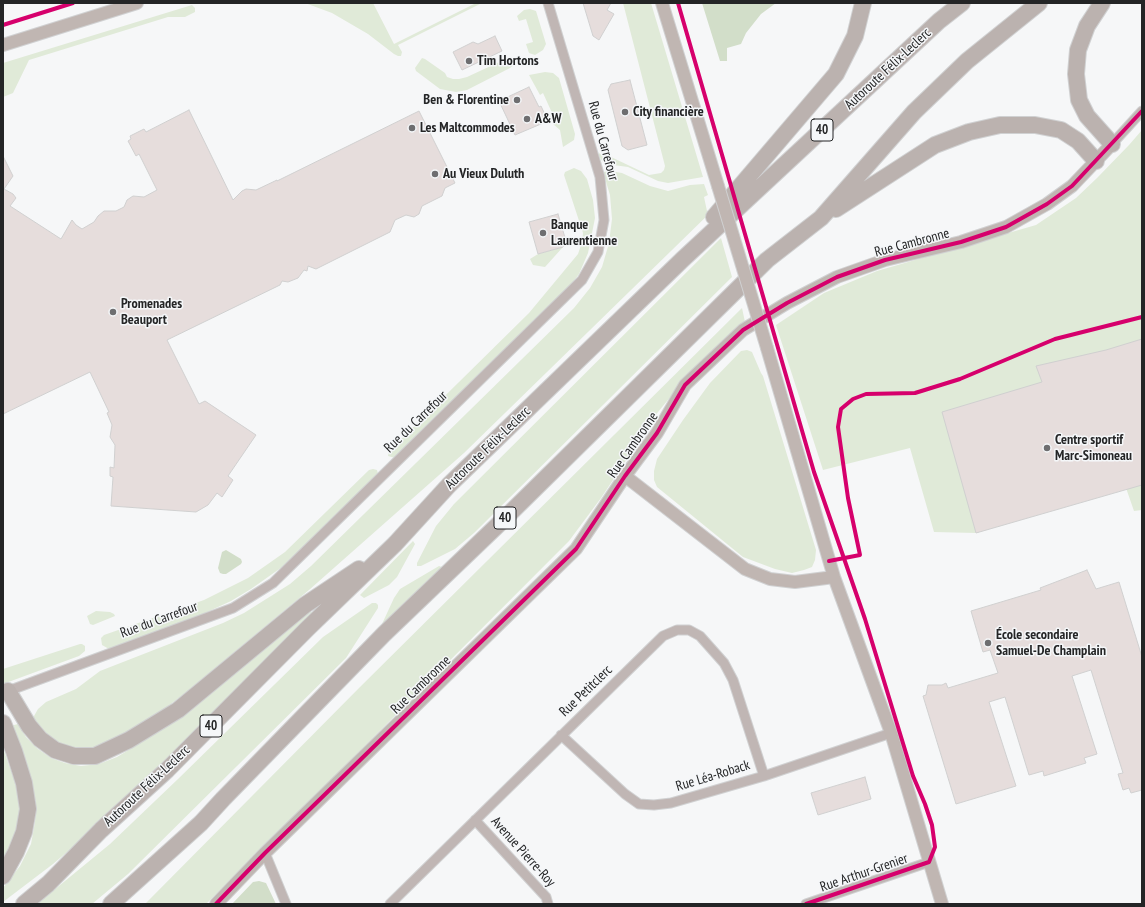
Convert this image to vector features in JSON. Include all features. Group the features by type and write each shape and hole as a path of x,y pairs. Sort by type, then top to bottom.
{"highway":[{"path":"683,259 691,246 836,74 855,36 863,3"},
{"name":"Autoroute Félix-Leclerc","path":"24,904 48,884 101,830 167,770 307,629 395,544 449,486 683,259 939,22 962,3"},
{"name":"40","path":"111,904 201,823 222,799 384,634 501,522 767,260 821,218 914,112 967,61 1039,3"},
{"path":"1102,3 1087,26 1078,50 1076,74 1079,100 1084,111 1112,144"},
{"path":"821,218 935,146 969,132 992,127 1034,124 1061,130 1078,141 1096,161"},
{"path":"6,692 29,726 40,739 55,750 74,756 95,756 129,740 178,710 305,605 395,544"},
{"path":"3,723 24,783 28,809 24,832 16,852 3,876"}],"street":[{"path":"3,45 137,3"},
{"name":"Rue du Carrefour","path":"6,692 233,608 273,583 582,280 598,252 604,220 600,177 548,3"},
{"path":"662,3 767,348 834,577 892,733 942,904"},
{"name":"Rue Cambronne","path":"216,904 265,853 576,549 625,476 657,433 686,385 743,330 787,303 837,277 885,260 961,242 1006,227 1053,200 1072,186 1142,111"},
{"path":"625,476 746,569 770,579 795,582 834,577"},
{"name":"Rue Petitclerc","path":"390,904 663,636 677,630 689,630 700,636 724,663 733,680 764,776"},
{"name":"Rue Léa-Roback","path":"561,736 625,794 639,804 654,805 671,803 764,776 892,733"},
{"name":"Avenue Pierre-Roy","path":"475,820 546,897 548,904"},
{"path":"265,853 286,904"},
{"name":"Rue Arthur-Grenier","path":"806,904 929,862"}],"green space":[{"path":"305,3 373,3 394,44 476,3 482,3 398,45 402,52 401,56 398,56 368,34 332,13"},
{"path":"623,3 651,3 703,177 668,183 658,181 628,167 606,164 599,156 599,153 606,159 611,157 649,175 661,173 665,166"},
{"path":"702,3 776,3 761,14 746,33 741,44 727,48 727,61 720,61"},
{"path":"192,5 195,8 195,12 185,17 168,17 29,60 13,93 3,97 3,63"},
{"path":"530,9 536,11 546,44 543,50 535,55 529,53 526,44 533,42 526,19 519,21 517,16 524,10"},
{"path":"510,57 514,61 514,65 510,68 467,90 456,92 440,89 416,71 415,68 422,58 445,73 447,77 459,79 467,77"},
{"path":"545,72 553,73 559,78 575,134 574,140 563,147 560,130 553,124 549,116 553,115 543,93 540,95 529,75"},
{"path":"1142,130 1142,510 1134,511 1126,488 976,533 934,532 910,448 823,470 776,325 824,293 877,271 1036,225 1076,198"},
{"path":"574,168 581,171 587,179 593,200 595,218 588,253 579,274 564,294 395,458 388,456 389,451 529,313 578,254 583,233 564,175 565,172"},
{"path":"610,171 622,173 650,186 668,191 690,185 704,184 708,195 704,197 707,211 712,208 713,210 464,453 309,590 184,694 128,736 87,752 51,741 34,722 34,716 38,709 46,702 76,689 100,671 223,623 244,613 290,584 311,566 574,308 590,288 602,267 609,243 612,219 610,195 603,172"},
{"path":"721,238 732,277 474,533 455,549 421,566 417,566 417,563 436,526 454,504"},
{"path":"563,247 545,267 533,265 530,259 538,254"},
{"path":"742,308 745,322 682,383 658,412 601,498 569,541 261,850 206,904 145,904 360,687"},
{"path":"747,350 752,352 763,376 816,550 815,560 812,567 792,573 775,569 743,557 657,487 654,480 654,471 657,459 683,420 710,383 741,351"},
{"path":"369,470 377,470 378,474 376,478 292,560 251,589 231,601 205,613 109,649 102,645 101,638 104,635 204,600 248,578 285,552"},
{"path":"413,541 415,544 397,577 389,585 364,598 360,595"},
{"path":"226,550 241,559 242,562 226,574 223,574 220,573 218,568 222,552"},
{"path":"439,566 442,567 387,624 382,624 394,598 400,589"},
{"path":"372,603 376,603 378,608 346,658 128,874 92,904 37,904 110,844 323,637"},
{"path":"96,611 110,612 115,616 93,625 90,624 87,616"},
{"path":"308,611 313,613 312,616 100,824 53,864 3,902 3,888 20,866 31,844 35,822 36,803 31,783 10,726 18,724 26,737 38,749 51,758 65,763 81,766 99,764 117,757 160,731"},
{"path":"80,644 85,646 85,651 79,656 3,684 3,669"},
{"path":"3,748 16,785 21,809 20,828 3,865"},
{"path":"259,881 266,883 276,904 232,904 253,882"}],"building":[{"path":"583,3 611,3 607,10 614,14 599,40 593,36"},
{"name":"Tim Hortons","path":"495,36 502,51 462,70 453,52 473,42 478,44"},
{"path":"630,80 647,145 628,150 622,146 608,90 611,84"},
{"path":"529,87 539,107 541,106 548,121 515,135 499,101"},
{"name":"Promenades Beauport","path":"189,110 233,200 246,189 256,190 277,181 419,111 455,183 445,188 442,196 422,206 419,214 414,217 406,215 395,220 390,232 316,269 308,266 307,271 304,270 298,278 288,282 282,281 280,285 167,340 199,404 205,401 256,435 228,476 233,480 222,497 217,493 208,505 196,512 111,506 113,477 110,476 110,467 114,468 115,445 110,437 112,425 107,413 109,412 90,372 3,414 3,156 13,176 4,189 13,194 16,198 10,206 61,239 72,220 82,229 94,222 104,211 116,211 124,207 127,200 133,196 144,197 157,190 139,154 136,156 128,141 131,139 130,136 144,129 146,132"},
{"path":"558,214 566,241 563,247 538,254 529,222"},
{"name":"Centre sportif Marc-Simoneau","path":"1142,339 1142,485 976,533 942,412 1042,382 1036,366 1106,350"},
{"path":"1087,570 1096,589 1119,582 1142,657 1142,790 1131,793 1129,788 1123,790 1118,774 1123,773 1091,670 1072,676 1097,754 1084,758 1086,763 1044,776 1043,771 1029,775 1005,697 989,702 1016,786 956,804 923,696 926,695 928,685 942,685 946,683 948,688 998,673 990,650 983,652 971,611 1041,590 1040,588"},
{"path":"865,777 871,799 818,815 811,793"}],"cycle path":[{"path":"3,25 73,3"},
{"path":"678,3 814,472 865,619 913,776 932,825 935,847 929,862 806,904"},
{"path":"216,904 265,853 576,549 625,476 657,433 685,385 743,330 787,303 837,277 885,260 961,242 1006,227 1047,204 1072,186 1142,111"},
{"path":"829,561 860,555 848,498 838,427 841,409 853,399 866,394 915,393 960,379 1055,339 1142,317"}],"place":[{"name":"Tim Hortons","path":"469,61"},
{"name":"Ben & Florentine","path":"517,100"},
{"name":"City financière","path":"625,112"},
{"name":"A&W","path":"527,119"},
{"name":"Les Maltcommodes","path":"412,128"},
{"name":"Au Vieux Duluth","path":"435,174"},
{"name":"Banque Laurentienne","path":"543,233"},
{"name":"Promenades Beauport","path":"113,312"},
{"name":"Centre sportif Marc-Simoneau","path":"1047,448"},
{"name":"École secondaire Samuel-De Champlain","path":"988,643"}]}
